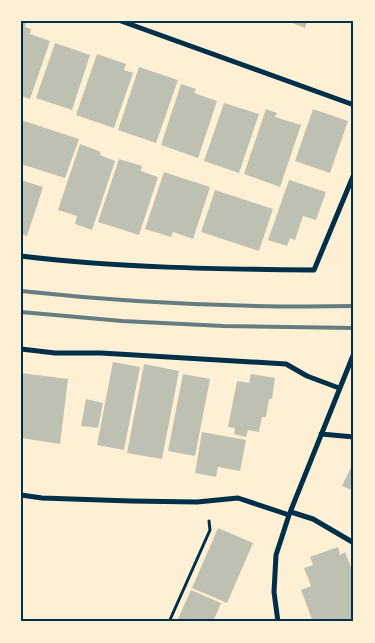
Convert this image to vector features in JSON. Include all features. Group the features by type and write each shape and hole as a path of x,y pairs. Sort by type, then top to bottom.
{"street":[{"path":"121,21 354,105"},
{"path":"21,256 59,261 204,268 314,270 354,174"},
{"path":"21,349 55,353 286,364 308,376 340,388"},
{"path":"278,622 274,592 276,555 290,513 354,353"},
{"path":"321,434 354,437"},
{"path":"21,495 42,498 130,502 206,501 238,498 314,520 354,544"}],"path":[{"path":"169,622 210,530 206,501"}],"building":[{"path":"21,21 26,22 25,27 31,29 30,34 50,41 30,99 21,96"},
{"path":"287,21 307,21 305,28"},
{"path":"55,43 90,55 72,110 36,98"},
{"path":"97,54 126,64 124,70 133,73 114,128 76,115"},
{"path":"139,67 178,80 156,143 118,130"},
{"path":"181,84 196,89 194,93 217,101 198,158 161,145"},
{"path":"224,103 259,114 239,173 204,161"},
{"path":"266,109 277,113 275,117 301,125 280,187 244,174"},
{"path":"313,109 348,121 330,173 295,161"},
{"path":"21,120 79,139 65,178 21,164"},
{"path":"80,144 101,152 100,155 115,161 92,230 75,224 77,216 58,210"},
{"path":"119,159 142,166 141,171 158,177 139,235 98,222"},
{"path":"164,172 210,187 193,239 173,232 171,237 145,229"},
{"path":"21,180 43,187 27,236 21,234"},
{"path":"289,180 326,192 316,220 303,216 295,240 290,238 287,246 268,240"},
{"path":"215,190 273,209 259,251 201,232"},
{"path":"113,362 140,367 124,450 97,445"},
{"path":"144,364 179,371 162,459 127,453"},
{"path":"21,373 68,379 60,444 21,438"},
{"path":"183,374 210,379 195,456 168,451"},
{"path":"251,374 275,378 272,399 269,399 266,417 262,417 259,432 248,430 246,437 234,434 235,428 228,427 237,381 249,383"},
{"path":"86,399 103,403 98,428 81,426"},
{"path":"202,432 246,440 240,471 218,467 216,477 195,473"},
{"path":"354,461 354,491 342,486"},
{"path":"218,528 253,543 227,603 192,588"},
{"path":"338,547 340,555 345,552 354,575 354,622 313,622 301,590 311,586 304,568 313,565 310,557"},
{"path":"191,590 221,603 213,622 177,621"}],"railway":[{"path":"21,291 187,304 354,306"},
{"path":"21,312 122,321 223,326 354,328"}]}
